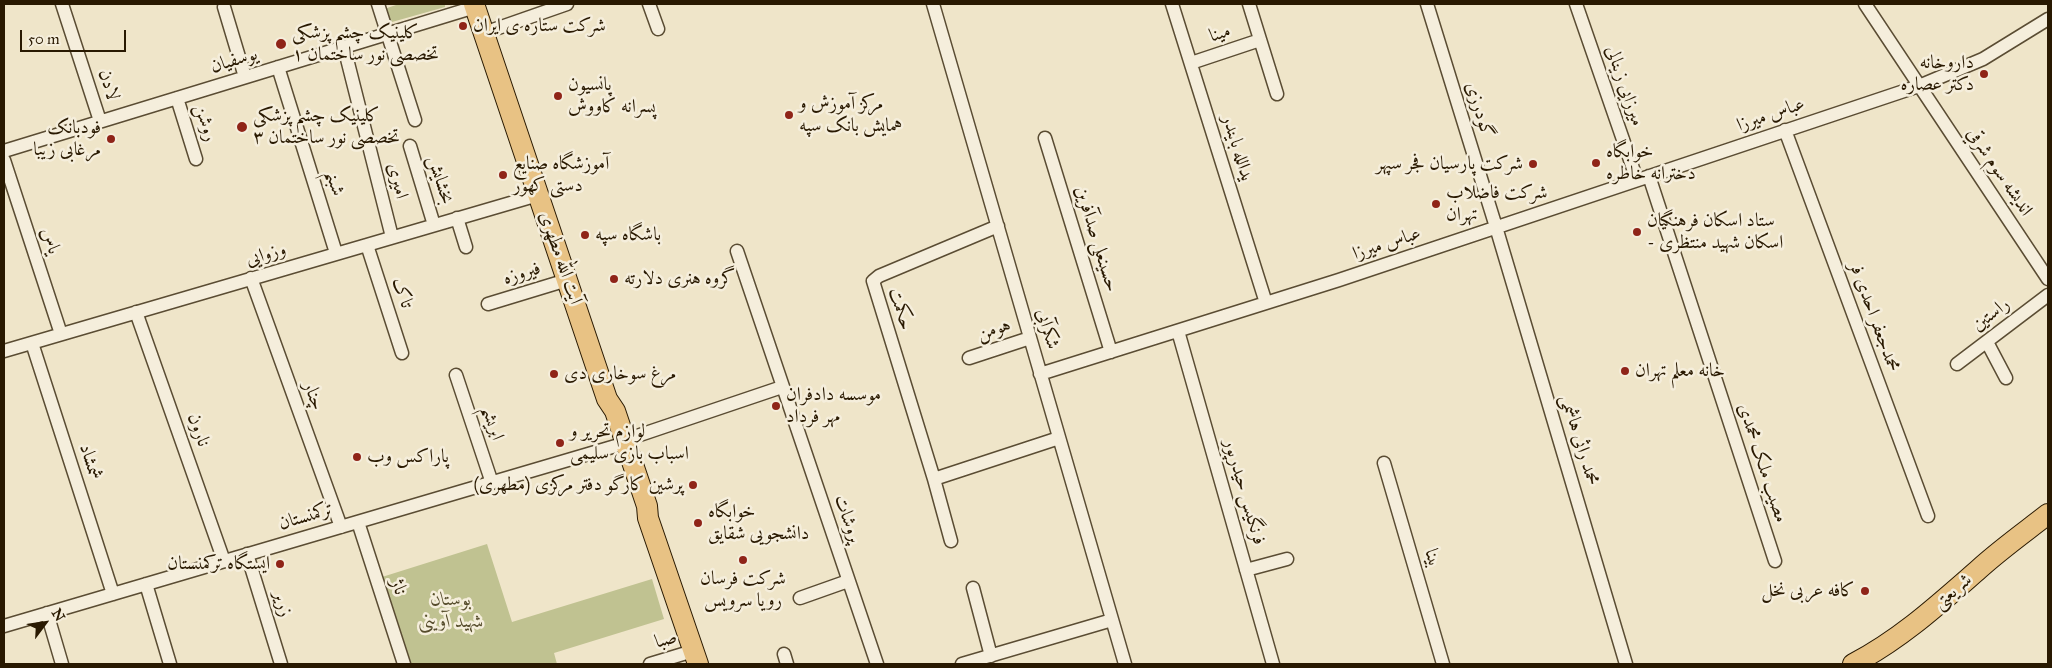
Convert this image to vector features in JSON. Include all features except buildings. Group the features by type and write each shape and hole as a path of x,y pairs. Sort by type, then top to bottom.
{"main road":[{"name":"آیت الله مطهری","path":"474,5 608,398 608,413 622,443 641,509 648,518 696,658"},
{"name":"شریعتی","path":"1854,664 1873,654 1910,628 1980,568 2048,514"}],"street":[{"name":"لادن","path":"62,4 100,121"},
{"path":"378,4 389,33 415,120"},
{"path":"484,33 567,4"},
{"path":"650,4 658,29"},
{"name":"شکرآبی","path":"933,4 1125,664"},
{"name":"یدالله بایندر","path":"1172,4 1266,303"},
{"name":"مینا","path":"1249,4 1277,94"},
{"name":"گودرزی","path":"1426,4 1496,227"},
{"name":"میرزایی زینالی","path":"1576,4 1643,178"},
{"name":"اندیشه سوم شرقي","path":"1865,4 2048,279"},
{"name":"یوسفیان","path":"4,151 344,47 474,5"},
{"path":"224,7 245,77"},
{"name":"عباس میرزا","path":"1040,374 1266,303 1919,86 1983,59 2048,19"},
{"name":"مینا","path":"1191,63 1260,40"},
{"name":"امیری","path":"344,47 392,237"},
{"name":"شبنم","path":"278,67 336,254"},
{"name":"روشن","path":"177,98 196,158"},
{"name":"محمدجعفر احدی فر","path":"1785,130 1928,516"},
{"name":"حسینعلی صدآفرین","path":"1045,138 1111,352"},
{"name":"بخشایش","path":"410,146 434,225"},
{"name":"یاس","path":"4,160 61,334"},
{"name":"مصیب ملک محمدی","path":"1643,178 1775,561"},
{"name":"وزوایی","path":"4,351 538,195"},
{"path":"457,218 466,246"},
{"name":"حکمت","path":"951,541 934,479 873,281 880,276 998,226"},
{"name":"محمد راثی هاشمی","path":"1496,227 1626,664"},
{"name":"تاک","path":"367,245 402,353"},
{"name":"پروشات","path":"737,252 877,664"},
{"name":"چنار","path":"251,278 341,527"},
{"name":"فیروزه","path":"488,304 568,280"},
{"name":"راستین","path":"1957,364 2048,295"},
{"name":"نارون","path":"136,312 224,561"},
{"name":"فرنگیس حیدرپور","path":"1178,330 1273,664"},
{"name":"هومن","path":"969,358 1030,338"},
{"name":"شمشاد","path":"32,342 113,594"},
{"path":"1987,342 2006,378"},
{"name":"ابریشم","path":"456,375 492,482"},
{"path":"622,443 782,387"},
{"path":"934,479 1059,438"},
{"name":"ترکمنستان","path":"4,626 622,443"},
{"name":"بینا","path":"1384,463 1443,664"},
{"name":"ناژ","path":"358,522 404,664"},
{"name":"زریر","path":"247,554 281,664"},
{"path":"1246,570 1287,559"},
{"path":"800,598 848,581"},
{"path":"146,584 170,664"},
{"path":"973,588 992,656"},
{"path":"47,613 62,664"},
{"path":"962,664 1112,620"},
{"name":"صبا","path":"650,664 696,658"}],"green space":[{"path":"399,4 445,4 445,7 385,24 381,10"},
{"name":"بوستان شهید آوینی","path":"487,544 512,622 652,579 664,619 554,653 557,664 410,664 382,577"}],"place":[{"name":"شرکت ستاره ی ایران","path":"463,26"},
{"name":"کلینیک چشم پزشکی تخصصی نور ساختمان ۱","path":"281,44"},
{"name":"داروخانه دکتر عصاره","path":"1984,74"},
{"name":"پانسیون پسرانه کاووش","path":"558,96"},
{"name":"مرکز آموزش و همایش بانک سپه","path":"789,115"},
{"name":"کلینیک چشم پزشکی تخصصی نور ساختمان ۳","path":"242,127"},
{"name":"فودبانک مرغابی زیبا","path":"111,139"},
{"name":"خوابگاه دخترانه خاطره","path":"1596,163"},
{"name":"شرکت پارسیان فجر سپهر","path":"1533,164"},
{"name":"آموزشگاه صنایع دستی کهور","path":"503,175"},
{"name":"شرکت فاضلاب تهران","path":"1436,204"},
{"name":"ستاد اسکان فرهنگیان - اسکان شهید منتظری","path":"1637,232"},
{"name":"باشگاه سپه","path":"585,235"},
{"name":"گروه هنری دلارته","path":"614,279"},
{"name":"خانه معلم تهران","path":"1625,371"},
{"name":"مرغ سوخاری دی","path":"554,374"},
{"name":"موسسه دادفران مهر فرداد","path":"776,406"},
{"name":"لوازم تحریر و اسباب بازی سلیمی","path":"560,443"},
{"name":"پاراکس وب","path":"357,457"},
{"name":"پرشین کارگو دفتر مرکزی (مطهری)","path":"693,485"},
{"name":"خوابگاه دانشجویی شقایق","path":"698,523"},
{"name":"شرکت فرسان رویا سرویس","path":"743,560"},
{"name":"ایستگاه ترکمنستان","path":"280,564"},
{"name":"کافه عربی نخل","path":"1865,591"}]}
